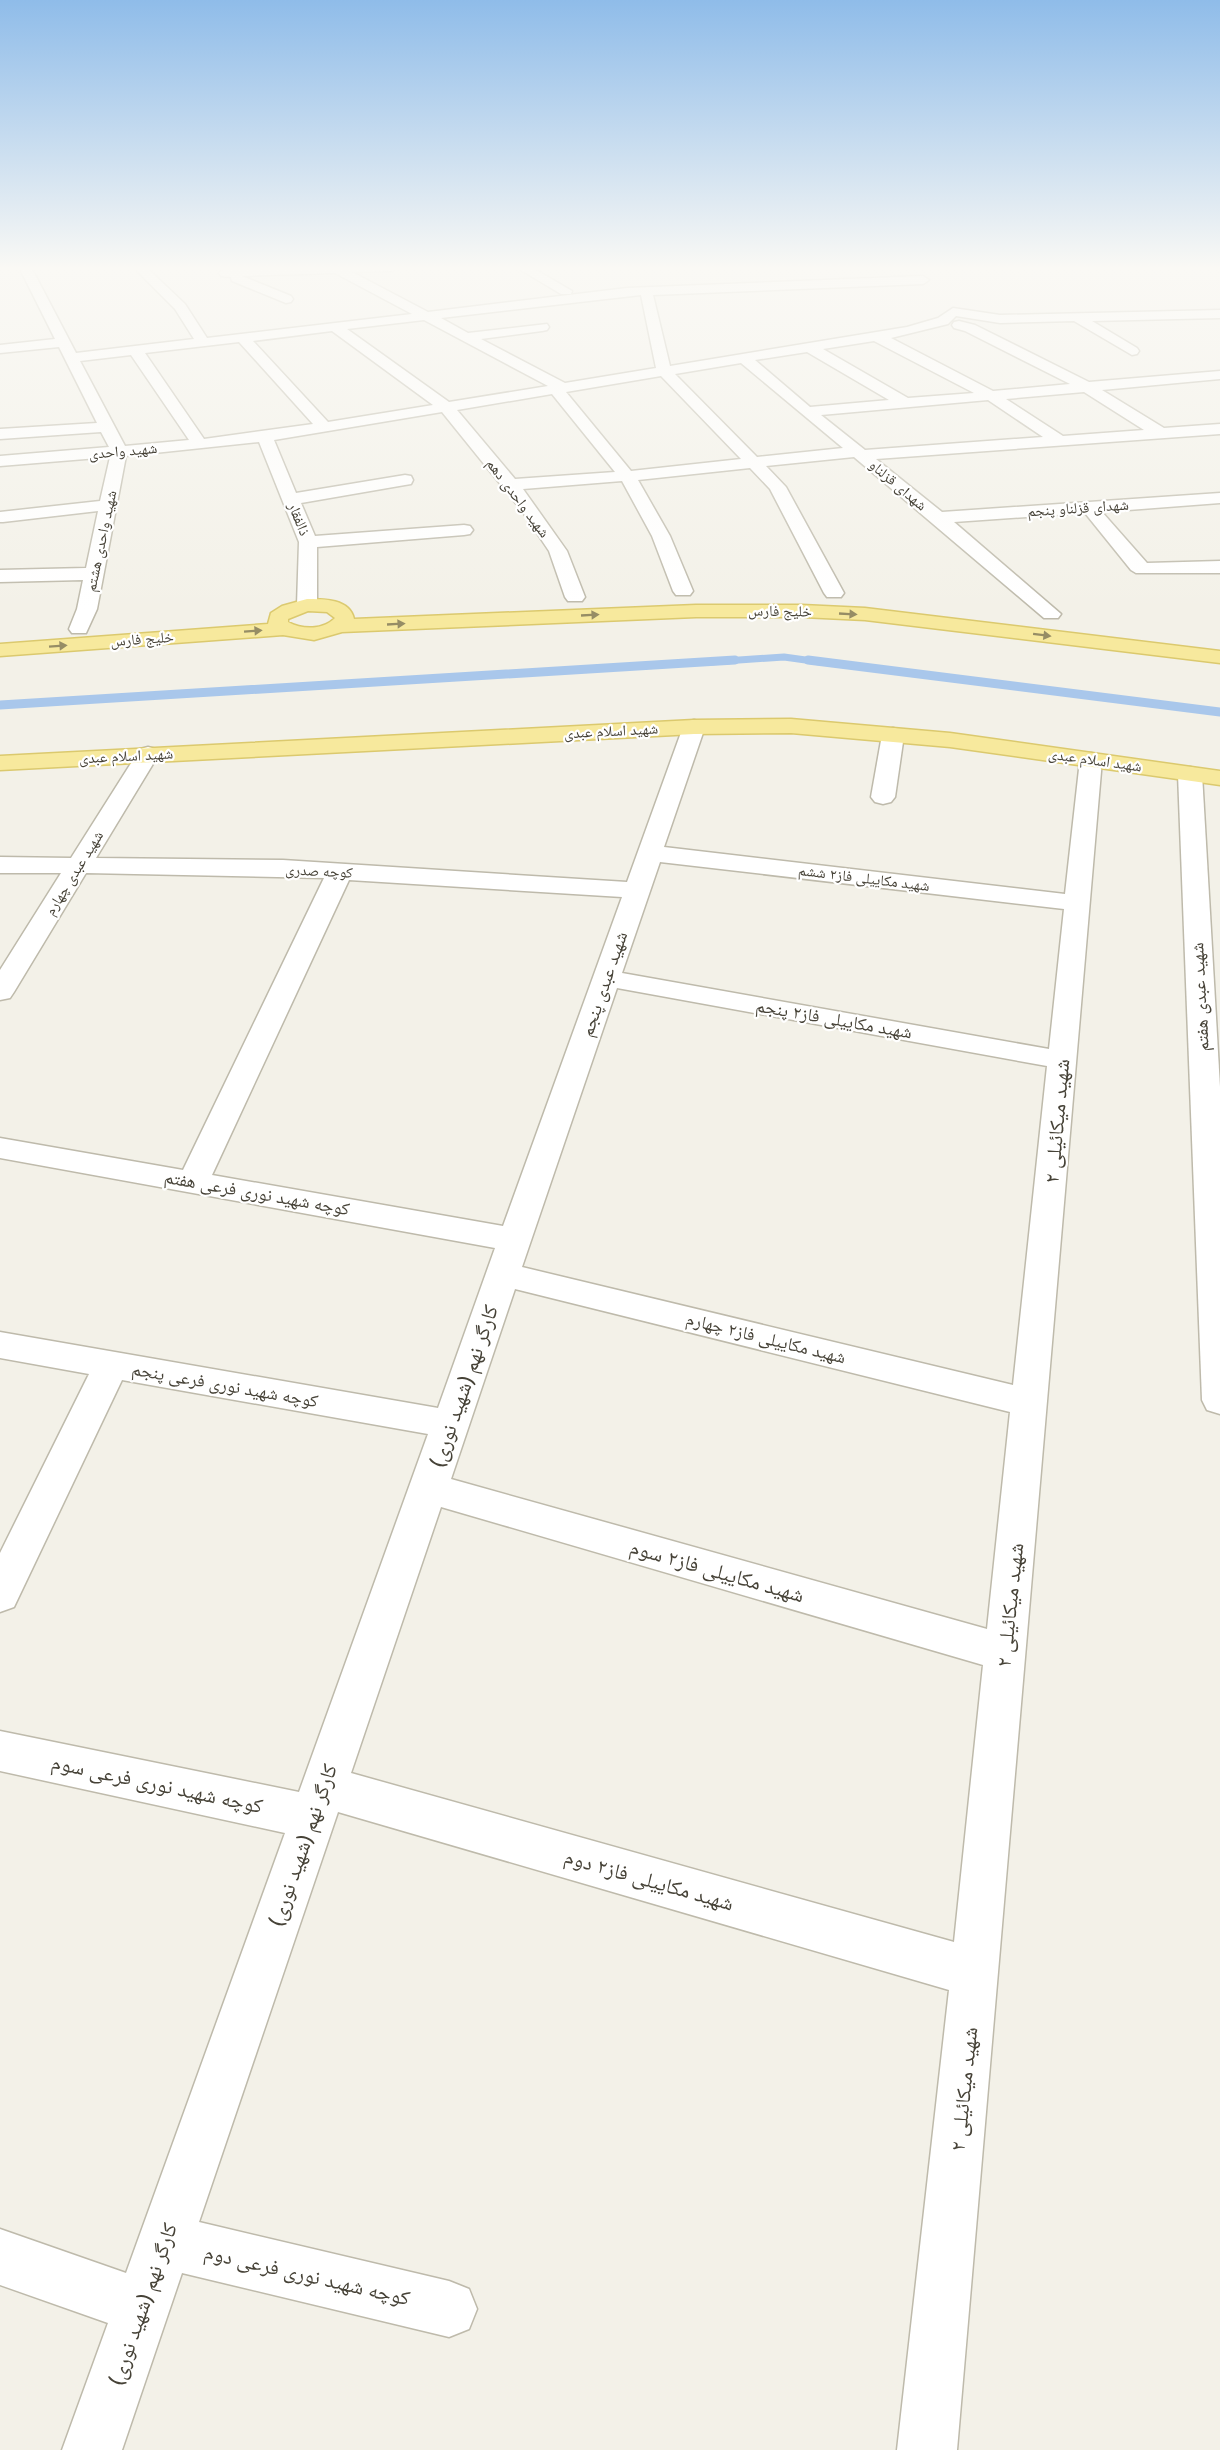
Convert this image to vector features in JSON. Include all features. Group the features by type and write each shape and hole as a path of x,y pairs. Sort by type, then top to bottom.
{"main road":[{"path":"662,592 707,591"},
{"path":"812,592 914,600"},
{"path":"283,621 310,633 339,619 597,596"},
{"path":"283,621 307,606 327,606 339,619"},
{"name":"خلیج فارس","path":"339,619 696,611 802,611 864,614 1220,657"},
{"path":"1017,611 1074,617"},
{"name":"خلیج فارس","path":"0,633 283,621"},
{"name":"خلیج فارس","path":"0,650 283,621"},
{"name":"شهید اسلام عبدی","path":"0,763 694,727 792,726 950,740 1220,778"}],"street":[{"path":"83,381 119,452"},
{"path":"157,381 200,444"},
{"path":"282,381 324,427"},
{"name":"شهید واحدی دهم","path":"411,381 446,407 509,485 558,551 575,597"},
{"path":"548,381 560,388 627,476 661,536 683,591"},
{"name":"شهید واحدی","path":"0,461 266,437 601,381"},
{"path":"674,381 777,487 834,592"},
{"name":"شهدای قزلناو","path":"771,381 1051,614"},
{"path":"868,381 905,403"},
{"path":"964,381 992,396 1060,441"},
{"path":"1076,381 1160,433"},
{"path":"807,412 1150,381"},
{"path":"0,435 106,427"},
{"path":"509,485 859,453 1220,429"},
{"name":"ذالفقار","path":"266,437 308,542 307,606"},
{"name":"شهید واحدی هشتم","path":"79,629 87,609 119,452"},
{"path":"291,499 405,480"},
{"name":"شهدای قزلناو پنجم","path":"937,518 1200,500 1217,506"},
{"path":"3,517 108,505"},
{"path":"1089,507 1143,569 1220,567"},
{"path":"308,542 464,530"},
{"path":"0,576 94,574"},
{"name":"شهید عبدی پنجم","path":"509,1257 694,727"},
{"path":"882,797 893,735"},
{"name":"شهید عبدی چهارم","path":"3,982 148,754"},
{"name":"شهید میکائیلی ۲","path":"927,2450 1091,760"},
{"name":"شهید عبدی هفتم","path":"1190,774 1208,914 1220,1400"},
{"name":"شهید مکاییلی فاز۲ ششم","path":"650,853 1077,903"},
{"name":"کوچه صدری","path":"0,865 283,868 637,890"},
{"path":"193,1182 340,872"},
{"name":"شهید مکاییلی فاز۲ پنجم","path":"606,978 1062,1060"},
{"name":"کوچه شهید نوری فرعی هفتم","path":"0,1148 193,1182 509,1257"},
{"name":"شهید مکاییلی فاز۲ چهارم","path":"509,1257 1030,1403"},
{"name":"کارگر نهم (شهید نوری)","path":"92,2450 509,1257"},
{"name":"کوچه شهید نوری فرعی پنجم","path":"0,1345 450,1424"},
{"path":"0,1595 111,1365"},
{"name":"شهید مکاییلی فاز۲ سوم","path":"428,1488 1006,1653"},
{"name":"کوچه شهید نوری فرعی سوم","path":"0,1751 318,1802"},
{"name":"شهید مکاییلی فاز۲ دوم","path":"318,1802 975,1973"},
{"name":"کوچه شهید نوری فرعی دوم","path":"165,2241 450,2309"},
{"path":"0,2257 142,2307"}],"waterway":[{"path":"710,662 784,657 820,662"},
{"path":"0,705 735,660"},
{"path":"808,660 1220,712"}]}
